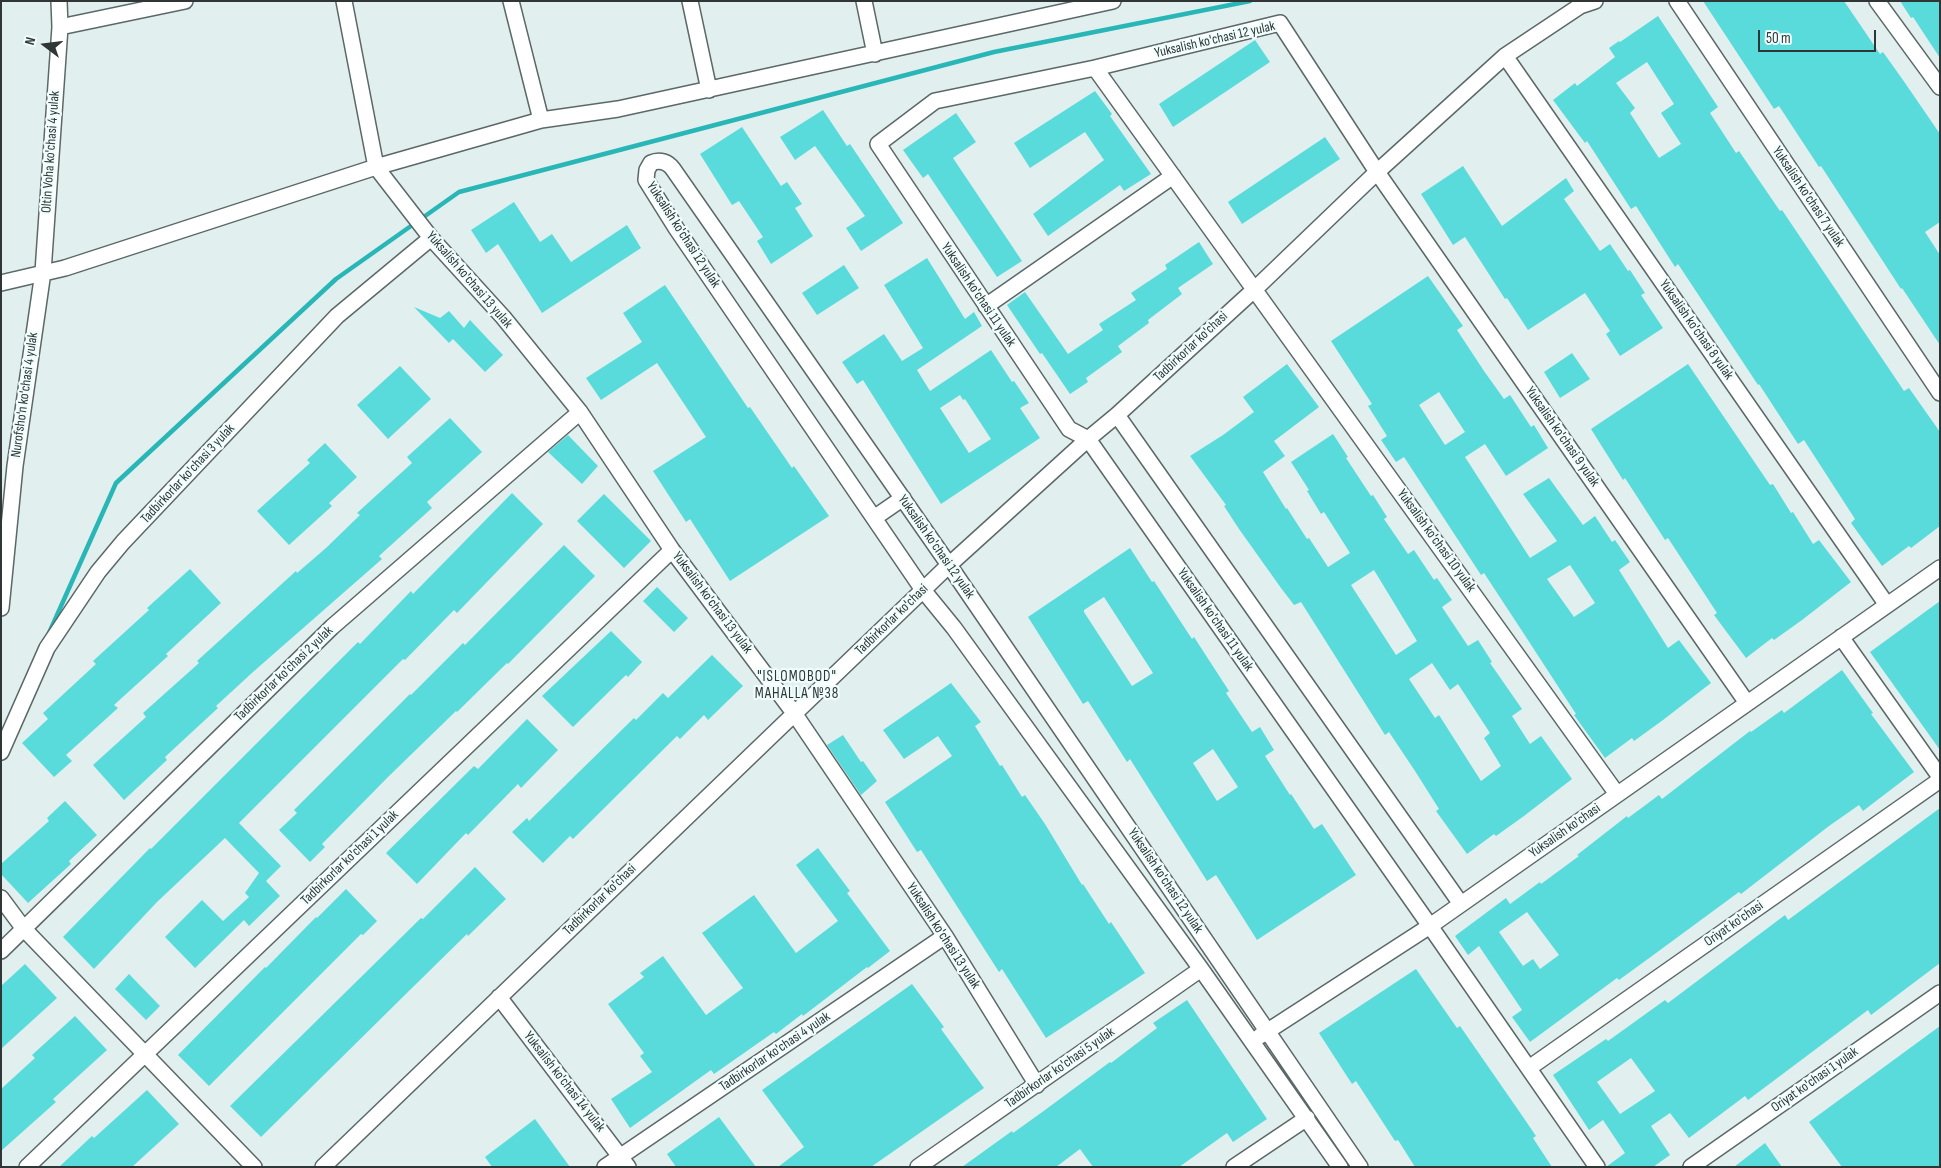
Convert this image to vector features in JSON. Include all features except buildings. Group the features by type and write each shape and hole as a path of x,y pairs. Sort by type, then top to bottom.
{"street":[{"name":"Oltin Voha ko'chasi 4 yulak","path":"43,272 60,27 59,1"},
{"path":"60,27 185,1"},
{"path":"344,1 376,167"},
{"path":"511,1 541,120"},
{"path":"690,1 709,90"},
{"path":"864,1 875,54"},
{"path":"1,283 65,268 376,167 541,120 618,109 875,54 1042,9 1113,1"},
{"name":"Tadbirkorlar ko'chasi","path":"323,1167 949,565 1088,439 1118,415 1255,289 1377,172 1506,56 1580,6 1595,1"},
{"name":"Yuksalish ko'chasi 7 yulak","path":"1677,1 1940,392"},
{"path":"1877,1 1940,87"},
{"name":"Yuksalish ko'chasi 12 yulak","path":"878,144 935,102 1095,68 1280,23 1377,172"},
{"name":"Yuksalish ko'chasi 8 yulak","path":"1506,56 1887,605"},
{"path":"1095,68 1255,289"},
{"name":"Yuksalish ko'chasi 11 yulak","path":"878,144 1068,428 1088,439 1430,926"},
{"name":"Yuksalish ko'chasi 12 yulak","path":"1340,1167 1201,969 954,628 923,590 676,228 646,180 647,170 652,163 660,161 667,163 673,169 903,498 1360,1167"},
{"name":"Yuksalish ko'chasi 13 yulak","path":"376,167 431,238 503,317 580,412 672,550 794,713 945,936 1036,1085"},
{"name":"Yuksalish ko'chasi 9 yulak","path":"1377,172 1747,703"},
{"path":"986,306 1173,176"},
{"name":"Tadbirkorlar ko'chasi 3 yulak","path":"1,752 47,648 98,572 130,535 337,316 431,238"},
{"name":"Nurofsho'n ko'chasi 4 yulak","path":"1,608 14,466 43,272"},
{"name":"Yuksalish ko'chasi 10 yulak","path":"1255,289 1617,794"},
{"name":"Tadbirkorlar ko'chasi 2 yulak","path":"1,951 332,628 580,412"},
{"path":"1118,415 1461,904"},
{"path":"874,518 903,498"},
{"name":"Tadbirkorlar ko'chasi 1 yulak","path":"28,1167 672,550"},
{"name":"Yuksalish ko'chasi","path":"1430,926 1940,568"},
{"path":"1841,637 1940,778"},
{"name":"Oriyat ko'chasi","path":"1529,1068 1940,778"},
{"path":"1,898 24,929 254,1167"},
{"path":"1253,1042 1267,1030 1430,926 1597,1167"},
{"name":"Tadbirkorlar ko'chasi 4 yulak","path":"605,1167 625,1161 945,936"},
{"name":"Tadbirkorlar ko'chasi 5 yulak","path":"918,1167 1201,969"},
{"name":"Oriyat ko'chasi 1 yulak","path":"1690,1167 1940,993"},
{"name":"Yuksalish ko'chasi 14 yulak","path":"499,997 625,1161"},
{"path":"1234,1167 1307,1118"}],"waterway":[{"path":"49,633 116,483 336,279 459,192 994,52 1250,1"}],"district":[{"name":"\"ISLOMOBOD\" MAHALLA №38","path":"797,686"}]}
